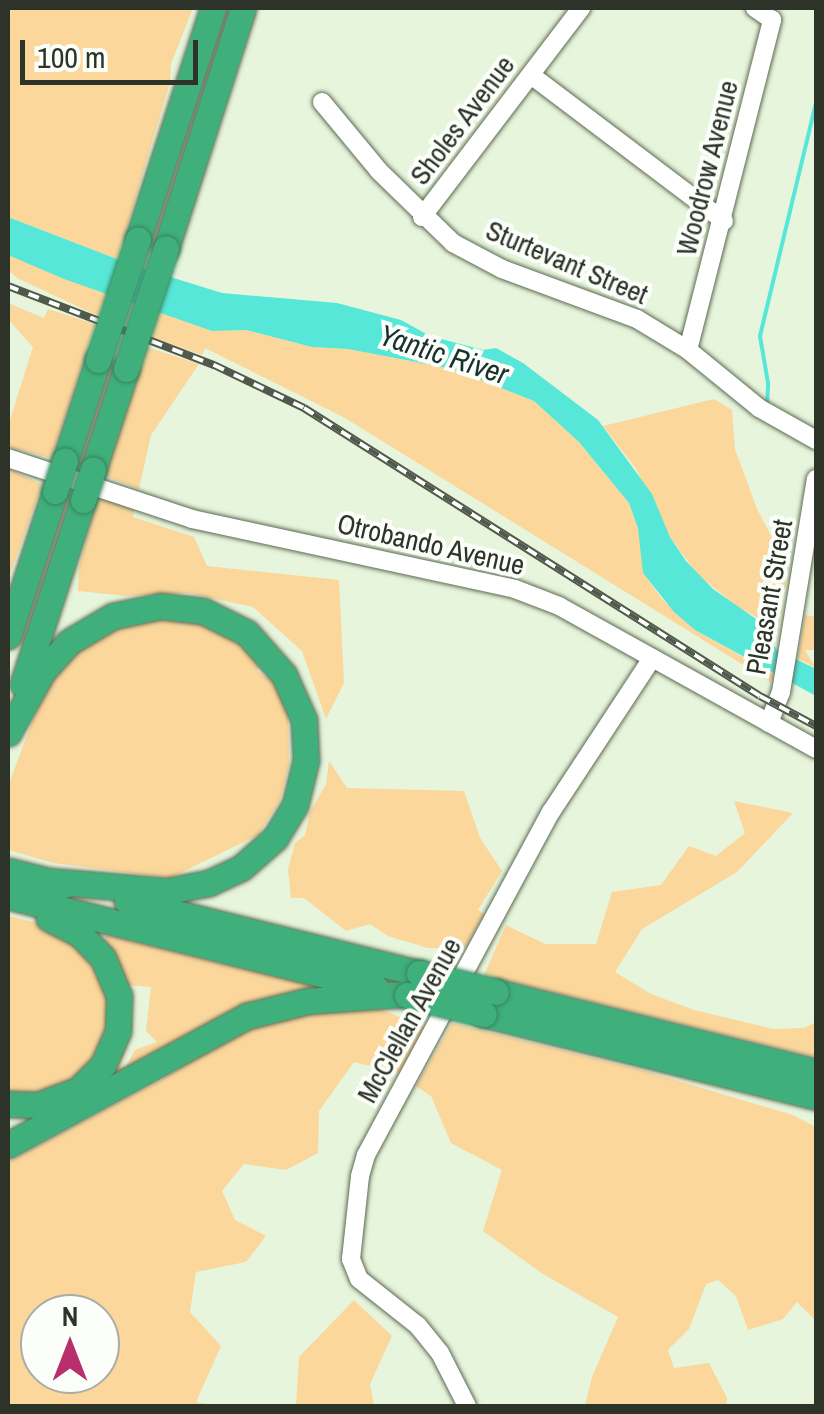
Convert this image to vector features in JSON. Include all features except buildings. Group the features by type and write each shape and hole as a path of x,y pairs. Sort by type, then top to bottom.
{"highway":[{"path":"8,636 213,8"},
{"path":"8,733 244,14"},
{"path":"8,733 43,671 69,642 113,616 161,606 204,612 247,633 277,664 300,708 306,760 295,805 275,838 241,868 209,883 167,891 47,881"},
{"path":"8,871 410,988"},
{"path":"8,898 410,988 816,1072"},
{"path":"8,898 65,925 93,946 114,980 120,1012 110,1054 87,1083 44,1104 8,1104"},
{"path":"8,1145 247,1016 307,1000 410,988"},
{"path":"490,1003 816,1097"}],"street":[{"name":"Sholes Avenue","path":"422,217 580,8"},
{"name":"Woodrow Avenue","path":"688,350 724,221 772,20 755,8"},
{"path":"530,75 724,221"},
{"name":"Sturtevant Street","path":"322,102 422,217 454,243 502,269 638,319 688,350 764,411 816,440"},
{"name":"Otrobando Avenue","path":"8,458 192,519 515,589 559,606 816,749"},
{"name":"Pleasant Street","path":"769,723 782,684 816,479"},
{"name":"McClellan Avenue","path":"467,1406 440,1353 416,1324 359,1278 351,1259 360,1176 366,1155 551,812 652,658"}],"shaded area":[{"path":"8,8 193,8 171,64 170,82 117,259 8,217"},
{"path":"8,255 107,292 98,316 17,278 8,270"},
{"path":"8,303 44,318 48,309 95,324 51,458 8,447 8,426 33,347 8,319"},
{"path":"160,310 212,331 246,330 312,347 348,349 453,369 534,401 579,442 629,503 638,528 646,577 662,599 695,630 773,674 771,682 345,418 205,348 202,355 151,337"},
{"path":"147,347 199,364 151,435 139,489 105,476"},
{"path":"714,399 732,410 735,449 757,509 788,568 778,629 738,607 698,575 670,537 636,469 603,426"},
{"path":"8,469 42,484 8,580"},
{"path":"98,496 134,509 133,517 194,537 207,566 339,580 344,683 326,719 302,651 253,607 188,593 127,596 78,591 79,567"},
{"path":"171,613 227,628 264,660 257,671 276,683 288,713 289,764 280,800 258,835 170,878 54,863 8,850 8,786 48,680 91,634"},
{"path":"805,615 816,617 816,650 805,650 816,668 798,659"},
{"path":"329,761 347,788 464,791 480,838 502,871 478,910 484,914 465,948 428,948 388,936 370,924 346,931 304,898 291,898 288,869 295,843 305,835 310,812 326,784"},
{"path":"734,801 793,813 737,872 642,929 615,972 651,994 694,1010 774,1029 804,1028 816,1022 816,1057 484,975 506,925 545,944 596,944 612,892 661,885 689,846 716,856 745,833"},
{"path":"8,916 70,937 102,976 111,1004 109,1033 99,1057 63,1092 8,1095"},
{"path":"107,935 331,987 94,1089 118,1054 103,942","holes":["127,985 151,987 146,1031 157,1042 135,1050 126,1067 120,1067 133,1027"]},
{"path":"380,1009 424,1027 399,1073 354,1062 319,1111 318,1153 286,1170 244,1164 222,1191 235,1220 266,1236 246,1262 196,1272 190,1312 221,1346 196,1402 216,1406 8,1406 8,1162 161,1080 242,1029 304,1010"},
{"path":"452,1023 645,1071 793,1115 816,1127 816,1321 797,1302 783,1319 748,1330 736,1296 718,1280 706,1284 689,1329 668,1350 674,1368 709,1363 727,1398 726,1406 585,1406 592,1377 618,1317 543,1274 483,1231 502,1170 451,1143 431,1096 416,1086"},
{"path":"354,1300 392,1336 370,1384 374,1406 296,1406 299,1357"}],"water":[{"name":"Yantic River","path":"8,217 135,266 222,293 337,303 401,320 430,336 483,350 496,348 523,363 598,420 652,494 670,537 686,561 713,589 766,626 778,629 770,640 777,650 816,669 816,696 695,630 674,612 643,573 638,528 629,503 579,442 534,401 453,369 348,349 312,347 246,330 212,331 8,255"}],"waterway":[{"path":"767,405 768,383 760,336 816,103"}],"railway":[{"path":"8,286 214,365 304,408 760,696 816,726"}]}
